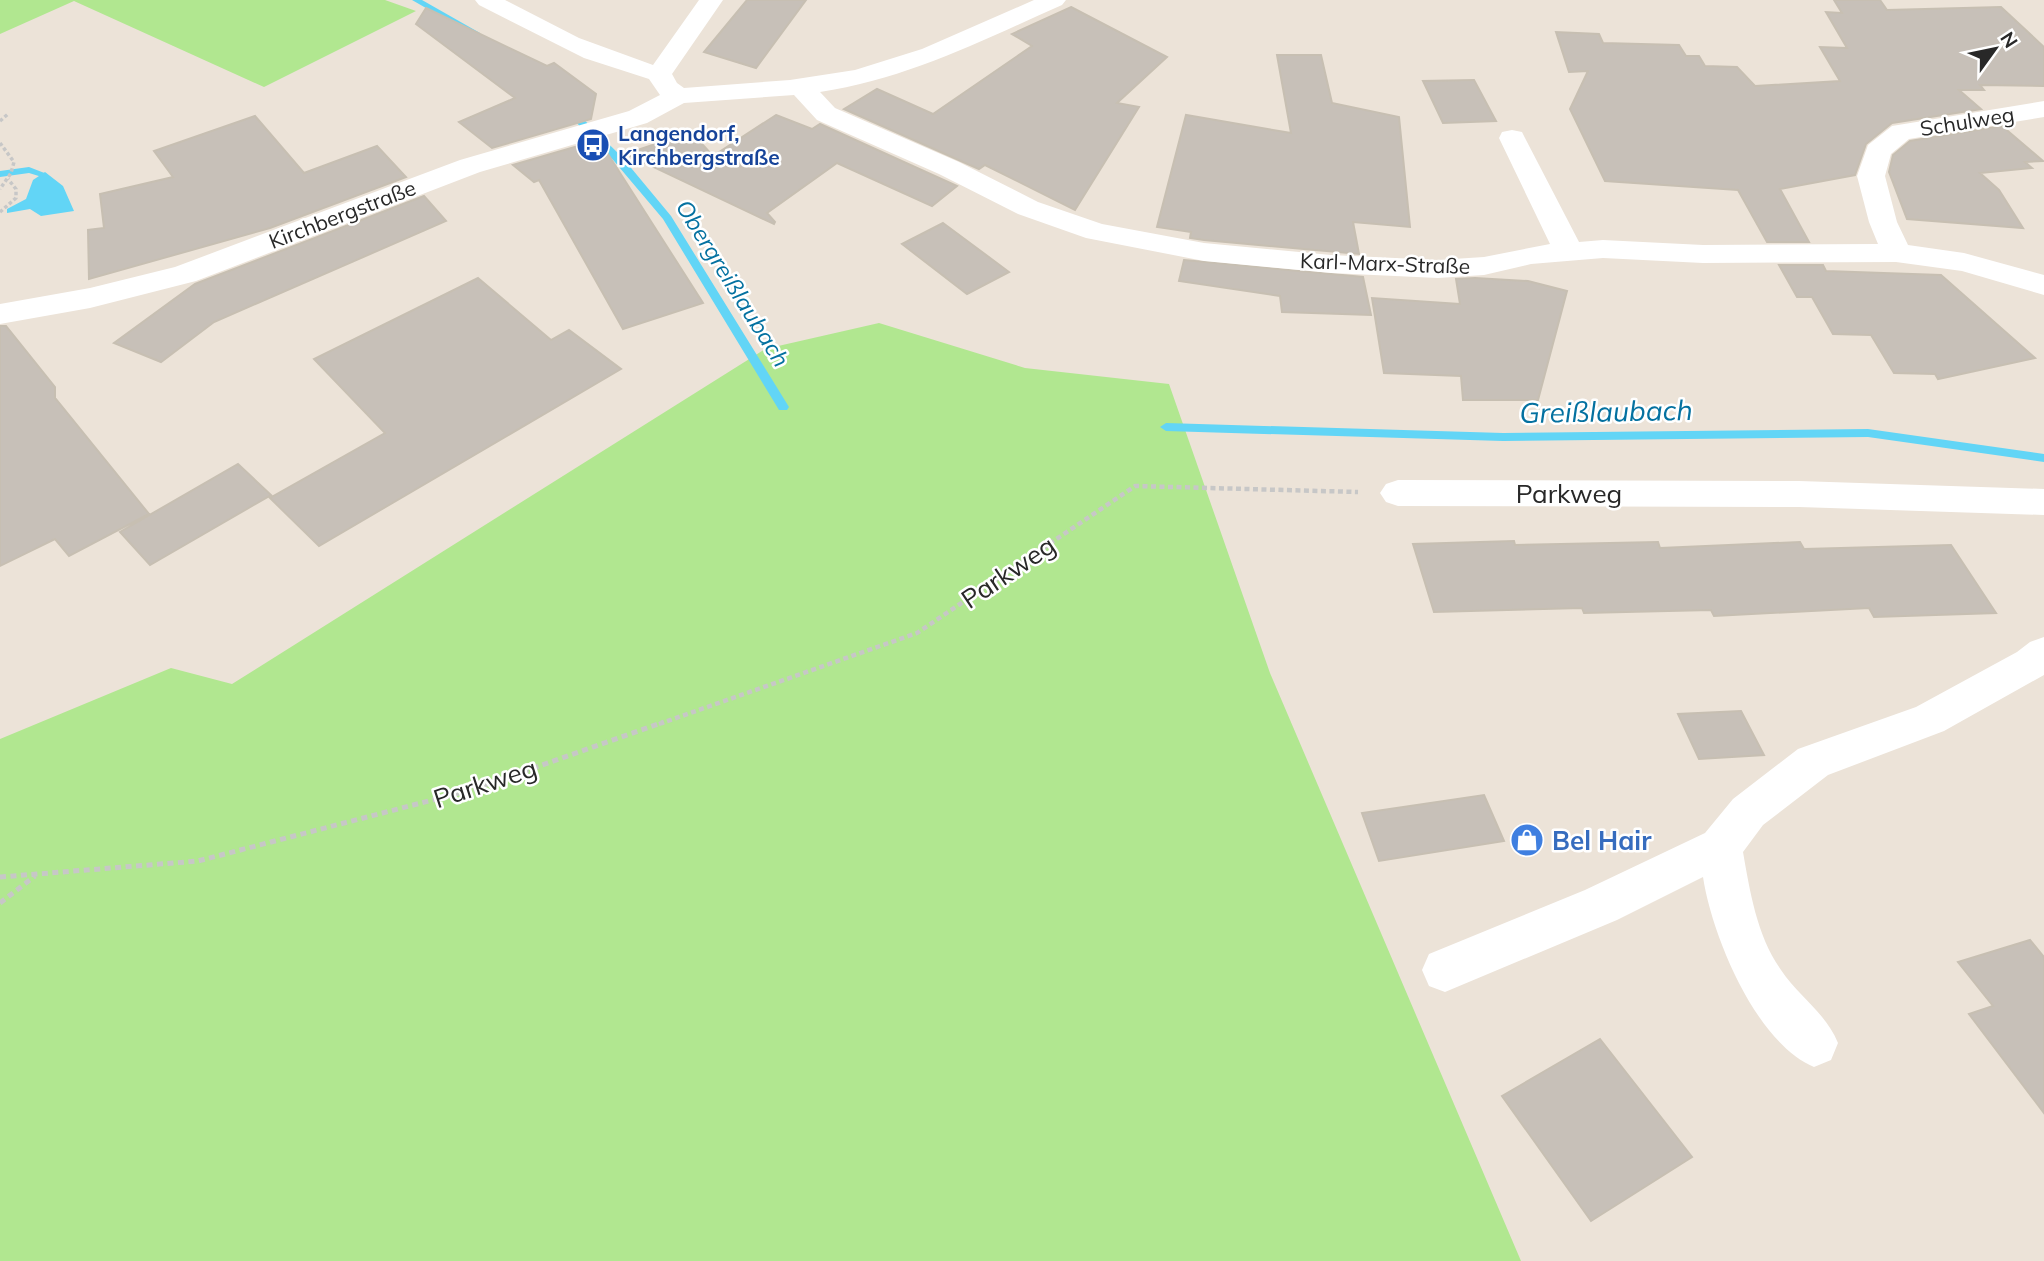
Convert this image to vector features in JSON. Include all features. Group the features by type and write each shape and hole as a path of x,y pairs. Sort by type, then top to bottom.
{"street":[{"path":"487,0 537,26 631,68 659,74"},
{"path":"659,74 711,0"},
{"path":"659,74 666,88 680,96 801,87 857,78 923,56 1054,0"},
{"name":"Karl-Marx-Straße","path":"801,87 827,114 1028,208 1096,232 1204,252 1331,264 1425,269 1484,266 1531,255 1603,249 1703,254 1896,253 1964,262 2044,285"},
{"name":"Kirchbergstraße","path":"0,314 90,298 185,274 470,166 638,117 680,96"},
{"name":"Schulweg","path":"1896,253 1883,222 1871,176 1878,151 1901,132 2044,109"},
{"path":"1512,138 1569,252"},
{"name":"Parkweg","path":"1398,493 1799,494 2044,502"},
{"path":"1445,971 1601,905 1720,848 1748,812 1813,762 1930,719 2031,663 2044,653"},
{"path":"1720,848 1731,911 1764,986 1814,1042"}],"path":[{"path":"0,121 8,114"},
{"path":"0,143 14,162 8,179 0,189"},
{"path":"0,212 16,198 16,189 8,179"},
{"name":"Parkweg","path":"0,877 198,861 471,790 917,633 1136,486 1398,493"},
{"path":"0,903 38,874"}],"green space":[{"path":"0,0 385,0 416,11 264,87 74,1 0,34"},
{"path":"879,323 1025,368 1169,384 1270,673 1521,1261 0,1261 0,739 171,668 232,684 765,349"}],"water":[{"path":"45,172 63,186 74,211 41,216 30,209 7,213 7,209 26,199 33,180"}],"building":[{"path":"747,0 806,0 756,68 704,52"},
{"path":"1834,0 1880,0 1887,10 2001,7 2044,47 2044,86 1980,85 1984,90 1959,90 1981,109 1892,123 1866,144 1855,175 1780,189 1809,242 1767,242 1738,190 1605,181 1570,109 1588,71 1569,72 1556,32 1599,34 1603,43 1679,45 1686,56 1699,56 1705,66 1737,67 1755,86 1840,81 1820,47 1847,48 1826,12 1842,13"},
{"path":"1071,7 1167,57 1117,103 1139,107 1075,210 985,165 979,169 844,109 877,89 933,114 1032,46 1012,34"},
{"path":"426,8 547,66 554,63 596,94 591,119 492,148 459,122 515,98 416,24"},
{"path":"1277,55 1321,55 1332,103 1399,117 1410,227 1353,222 1359,254 1204,240 1190,238 1191,232 1157,227 1186,115 1291,133"},
{"path":"1474,80 1496,121 1443,123 1423,81"},
{"path":"776,115 812,129 820,124 957,186 932,206 837,163 767,213 774,224 626,154 691,132 713,156"},
{"path":"255,116 304,173 377,146 406,177 270,228 89,279 88,230 104,228 100,194 173,177 154,151"},
{"path":"2002,126 2043,161 2025,162 2032,168 1980,173 1999,190 2023,228 1907,219 1889,172 1893,155 1910,141"},
{"path":"599,140 703,303 623,329 539,180 534,182 513,165"},
{"path":"424,196 446,221 214,322 161,362 114,343 195,284"},
{"path":"943,223 1009,272 967,294 902,244"},
{"path":"1184,260 1363,277 1371,315 1282,312 1280,296 1179,281"},
{"path":"1779,265 1823,265 1826,271 1941,275 2035,358 1938,379 1935,374 1894,373 1871,335 1833,334 1812,297 1797,297"},
{"path":"478,278 551,340 569,330 621,369 319,546 270,498 385,433 314,359"},
{"path":"1456,279 1528,281 1567,291 1538,400 1463,400 1461,376 1384,373 1372,298 1460,304"},
{"path":"0,326 6,326 55,387 55,398 149,514 69,556 55,539 0,566"},
{"path":"238,464 271,495 150,565 120,532"},
{"path":"1514,541 1515,545 1658,542 1660,548 1800,542 1804,549 1951,545 1996,613 1874,617 1869,608 1714,616 1711,610 1584,613 1582,608 1434,612 1413,544"},
{"path":"1741,711 1764,755 1699,759 1678,714"},
{"path":"1484,795 1504,841 1379,861 1362,813"},
{"path":"2030,940 2044,957 2044,1113 1969,1014 1993,1006 1958,962"},
{"path":"1600,1039 1692,1157 1591,1221 1502,1096"}],"waterway":[{"name":"Obergreißlaubach","path":"416,0 476,33"},
{"name":"Obergreißlaubach","path":"569,110 618,159 667,218 783,407"},
{"path":"0,174 29,170 42,174"},
{"name":"Greißlaubach","path":"1166,427 1503,437 1868,433 2044,458"}],"place":[{"name":"Langendorf, Kirchbergstraße","path":"593,145"},
{"name":"Bel Hair","path":"1527,840"}]}
